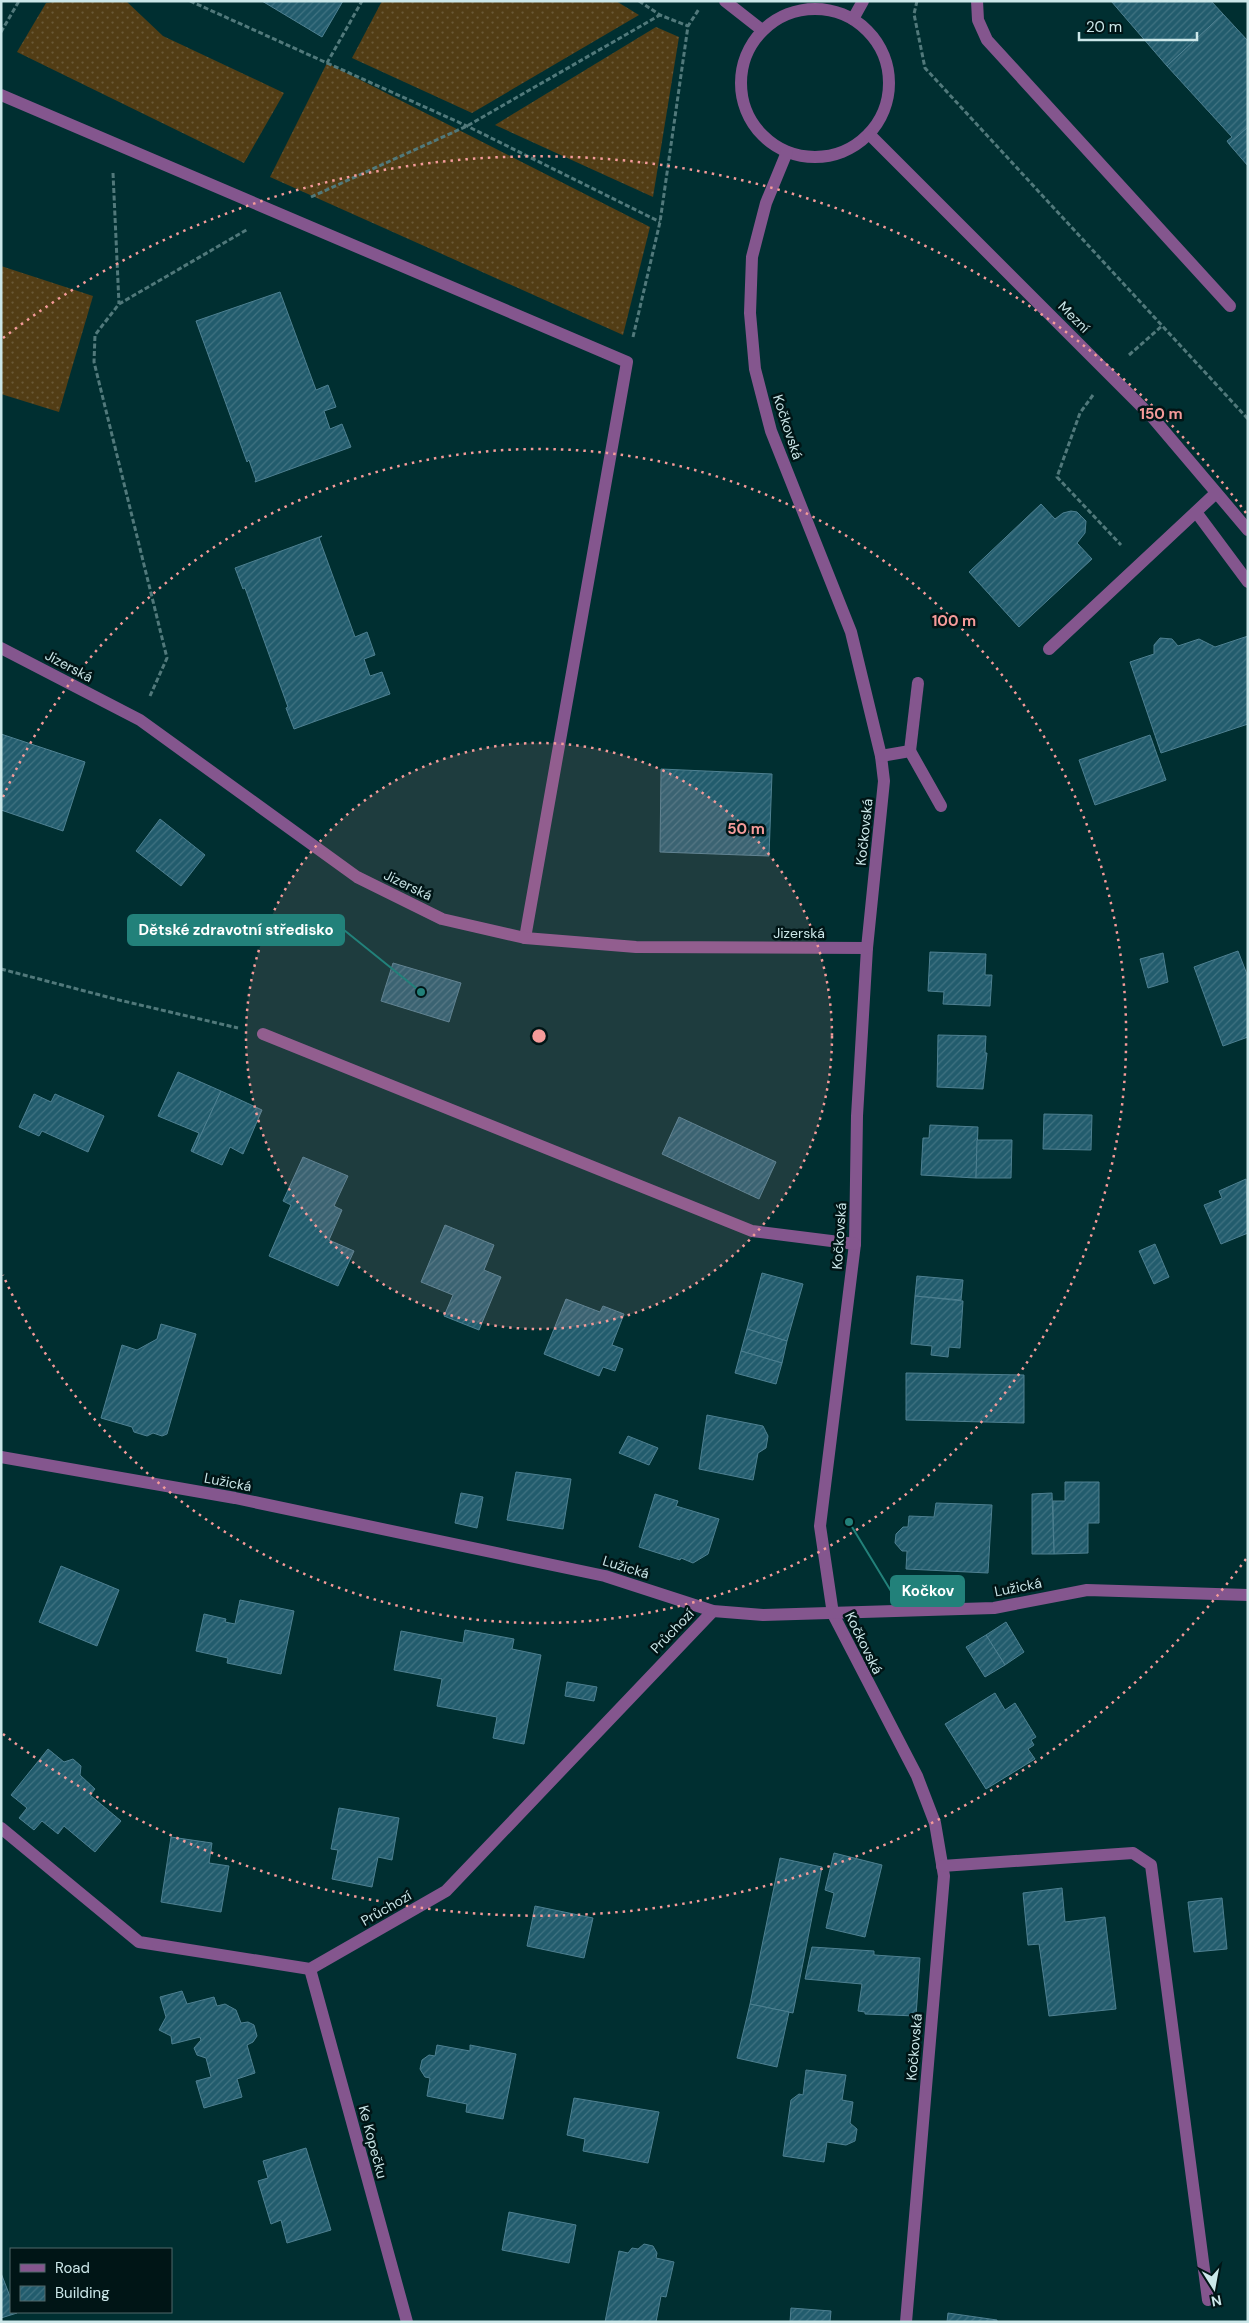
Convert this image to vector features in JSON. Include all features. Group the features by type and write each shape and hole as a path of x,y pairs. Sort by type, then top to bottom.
{"street":[{"path":"725,1 762,30"},
{"path":"853,19 863,1"},
{"path":"977,1 978,20 987,40 1230,306"},
{"path":"818,8 834,11 853,19 872,34 884,55 890,77 888,100 880,119 869,134 858,144 845,151 825,156 806,157 787,152 772,144 758,132 749,119 742,99 740,78 744,60 751,44 762,30 776,20 798,10 818,8"},
{"path":"1,95 627,362 525,938"},
{"name":"Mezní","path":"869,134 1153,418 1248,530"},
{"name":"Kočkovská","path":"787,152 766,203 752,257 750,313 755,369 771,431 851,632 882,756 884,781 867,948 857,1116 855,1244 820,1526 833,1614 917,1776 935,1823 944,1876 906,2322"},
{"path":"1049,649 1216,493"},
{"path":"1196,512 1248,582"},
{"name":"Jizerská","path":"1,648 140,720 356,877 442,919 525,938 636,948 867,948"},
{"path":"918,683 910,751 941,806"},
{"path":"882,756 910,751"},
{"path":"263,1034 752,1231 855,1244"},
{"name":"Lužická","path":"1,1457 235,1498 605,1576 713,1610 763,1615 994,1608 1087,1590 1248,1595"},
{"name":"Průchozí","path":"310,1969 446,1891 713,1610"},
{"path":"1,1828 139,1942 310,1969"},
{"path":"942,1866 1133,1853 1151,1865 1208,2300"},
{"name":"Ke Kopečku","path":"310,1969 407,2322"}],"path":[{"path":"1,32 19,1"},
{"path":"190,1 467,126 660,222"},
{"path":"327,63 362,1"},
{"path":"639,1 660,15 688,26"},
{"path":"627,362 660,222 688,26 703,1"},
{"path":"917,1 914,14 925,68 1248,419"},
{"path":"140,720 167,658 94,362 96,336 119,304 276,213 467,126 660,15"},
{"path":"111,142 119,304"},
{"path":"1139,565 1058,477 1080,413 1108,372 1162,326"},
{"path":"1,969 119,1000 263,1034"}],"shaded area":[{"path":"60,1 126,1 163,36 284,93 244,163 17,52 46,3"},
{"path":"382,1 616,1 639,15 472,113 352,58"},
{"path":"656,27 679,37 653,197 495,125"},
{"path":"327,63 650,227 623,335 270,177"},
{"path":"1,266 93,296 59,412 1,394"}],"building":[{"path":"262,1 343,1 322,37"},
{"path":"1111,1 1211,1 1223,14 1167,66"},
{"path":"1223,14 1248,41 1248,127 1229,144 1227,141 1232,137 1167,66"},
{"path":"1248,127 1248,166 1229,144"},
{"path":"280,292 316,390 328,385 336,407 324,411 330,429 342,424 351,447 255,482 249,460 247,462 196,321"},
{"path":"1041,504 1055,519 1063,513 1071,511 1077,512 1086,521 1085,533 1077,543 1092,559 1019,627 969,572"},
{"path":"322,536 319,538 355,637 367,632 375,655 364,659 370,676 382,672 390,694 294,729 286,708 288,707 245,588 243,589 235,568"},
{"path":"1248,636 1248,724 1161,753 1130,662 1154,654 1154,645 1160,638 1172,639 1178,646 1199,639 1215,647"},
{"path":"1,734 85,762 63,831 1,810"},
{"path":"1150,735 1166,780 1095,805 1079,760"},
{"path":"661,769 772,774 769,856 660,852"},
{"path":"160,819 205,855 181,886 136,851"},
{"path":"1238,951 1248,977 1248,1037 1223,1046 1194,967"},
{"path":"930,952 986,954 985,975 992,975 990,1006 943,1004 944,992 928,991"},
{"path":"1163,953 1168,982 1148,988 1140,959"},
{"path":"393,963 461,983 449,1022 381,1001"},
{"path":"938,1035 986,1036 985,1053 987,1053 983,1089 937,1087"},
{"path":"178,1072 221,1091 193,1152 191,1151 199,1133 158,1116"},
{"path":"221,1091 262,1110 243,1154 230,1147 222,1165 193,1152"},
{"path":"34,1094 51,1102 55,1094 104,1116 88,1152 42,1131 39,1136 19,1127"},
{"path":"1044,1114 1092,1115 1091,1150 1043,1149"},
{"path":"679,1117 776,1162 759,1199 662,1154"},
{"path":"930,1125 978,1127 976,1178 921,1175 923,1138 929,1138"},
{"path":"977,1140 1012,1140 1011,1178 976,1178"},
{"path":"303,1157 348,1176 334,1206 342,1210 329,1240 354,1251 338,1286 269,1256 291,1205 283,1201"},
{"path":"1246,1179 1248,1233 1221,1244 1204,1205 1222,1198 1219,1191"},
{"path":"445,1225 494,1245 484,1270 501,1277 479,1330 444,1316 453,1295 421,1282"},
{"path":"1155,1244 1169,1277 1154,1284 1139,1251"},
{"path":"762,1273 803,1284 787,1341 747,1329"},
{"path":"917,1276 963,1280 961,1300 915,1296"},
{"path":"915,1296 963,1301 960,1348 949,1347 948,1357 931,1355 932,1346 911,1344"},
{"path":"566,1299 600,1312 603,1306 624,1314 612,1345 623,1349 615,1371 603,1367 599,1376 544,1354"},
{"path":"161,1324 196,1334 167,1434 162,1436 153,1433 147,1436 134,1432 132,1427 101,1418 122,1345 137,1350 157,1339"},
{"path":"747,1329 787,1341 782,1363 741,1351"},
{"path":"741,1351 782,1363 776,1384 735,1373"},
{"path":"906,1373 1024,1375 1024,1423 906,1420"},
{"path":"707,1415 763,1426 768,1436 766,1448 758,1453 753,1480 699,1469"},
{"path":"628,1436 658,1448 649,1465 619,1453"},
{"path":"516,1472 571,1479 563,1529 507,1520"},
{"path":"1065,1482 1099,1482 1099,1523 1088,1523 1088,1553 1054,1554 1053,1501 1065,1501"},
{"path":"461,1493 483,1497 477,1528 455,1523"},
{"path":"1052,1493 1054,1554 1032,1554 1032,1494"},
{"path":"655,1494 678,1501 676,1506 719,1519 708,1554 693,1563 639,1547"},
{"path":"936,1503 992,1505 988,1573 906,1569 907,1551 902,1551 895,1543 896,1534 903,1527 908,1527 909,1516 934,1517"},
{"path":"61,1566 119,1590 97,1646 39,1622"},
{"path":"240,1600 294,1611 281,1674 227,1663 228,1658 196,1651 204,1614 226,1619 225,1622 235,1624"},
{"path":"1006,1622 1024,1652 1005,1665 986,1635"},
{"path":"465,1630 514,1639 512,1649 541,1655 524,1744 493,1738 497,1717 437,1706 442,1679 394,1670 401,1631 463,1643"},
{"path":"986,1635 1005,1665 985,1677 966,1647"},
{"path":"567,1682 597,1687 594,1701 565,1696"},
{"path":"995,1693 1005,1710 1015,1703 1036,1737 1031,1740 1034,1745 1028,1749 1035,1759 986,1789 945,1724"},
{"path":"48,1749 64,1762 73,1759 81,1766 80,1775 95,1789 90,1795 121,1821 95,1852 64,1826 58,1834 42,1821 34,1830 19,1818 27,1808 11,1795"},
{"path":"339,1808 399,1818 392,1860 378,1857 372,1887 332,1879 338,1850 331,1849"},
{"path":"171,1837 212,1843 209,1863 229,1866 221,1912 161,1902"},
{"path":"834,1853 882,1865 865,1937 826,1928 834,1893 825,1890"},
{"path":"780,1858 822,1867 793,2013 750,2004"},
{"path":"1062,1888 1065,1922 1105,1917 1116,2009 1049,2016 1039,1944 1028,1945 1023,1893"},
{"path":"1222,1898 1227,1949 1194,1952 1188,1902"},
{"path":"535,1906 593,1918 584,1958 527,1946"},
{"path":"812,1947 874,1951 874,1955 920,1958 916,2016 865,2014 865,2012 858,2011 862,1984 805,1979"},
{"path":"182,1991 187,2004 214,1997 217,2006 225,2004 236,2010 241,2023 248,2022 254,2025 257,2036 253,2042 247,2045 255,2073 237,2079 242,2097 204,2108 196,2081 211,2077 206,2058 197,2055 194,2048 201,2040 200,2037 172,2044 171,2036 159,2030 166,2017 160,1997"},
{"path":"750,2004 789,2012 777,2067 737,2058"},
{"path":"437,2045 470,2051 470,2045 516,2054 503,2119 466,2112 467,2104 427,2096 430,2078 425,2077 420,2069 422,2060 429,2055 435,2056"},
{"path":"806,2070 846,2075 842,2100 853,2102 850,2123 857,2129 855,2141 846,2145 827,2142 824,2162 783,2156 791,2100 799,2094 803,2095"},
{"path":"574,2098 659,2112 648,2163 583,2151 585,2139 567,2135"},
{"path":"306,2148 331,2230 287,2243 281,2220 271,2224 258,2181 268,2178 263,2161"},
{"path":"509,2212 576,2225 569,2263 502,2250"},
{"path":"644,2244 653,2246 657,2253 656,2258 674,2262 666,2297 661,2296 656,2322 605,2322 619,2251 628,2253 632,2248 638,2249"},
{"path":"1,2273 10,2296 10,2313 17,2313 1,2318"},
{"path":"791,2308 831,2311 830,2322 790,2322"},
{"path":"948,2313 997,2320 997,2322 947,2322"}],"place":[{"name":"Dětské zdravotní středisko","path":"421,992"},
{"name":"Kočkov","path":"849,1522"}]}
